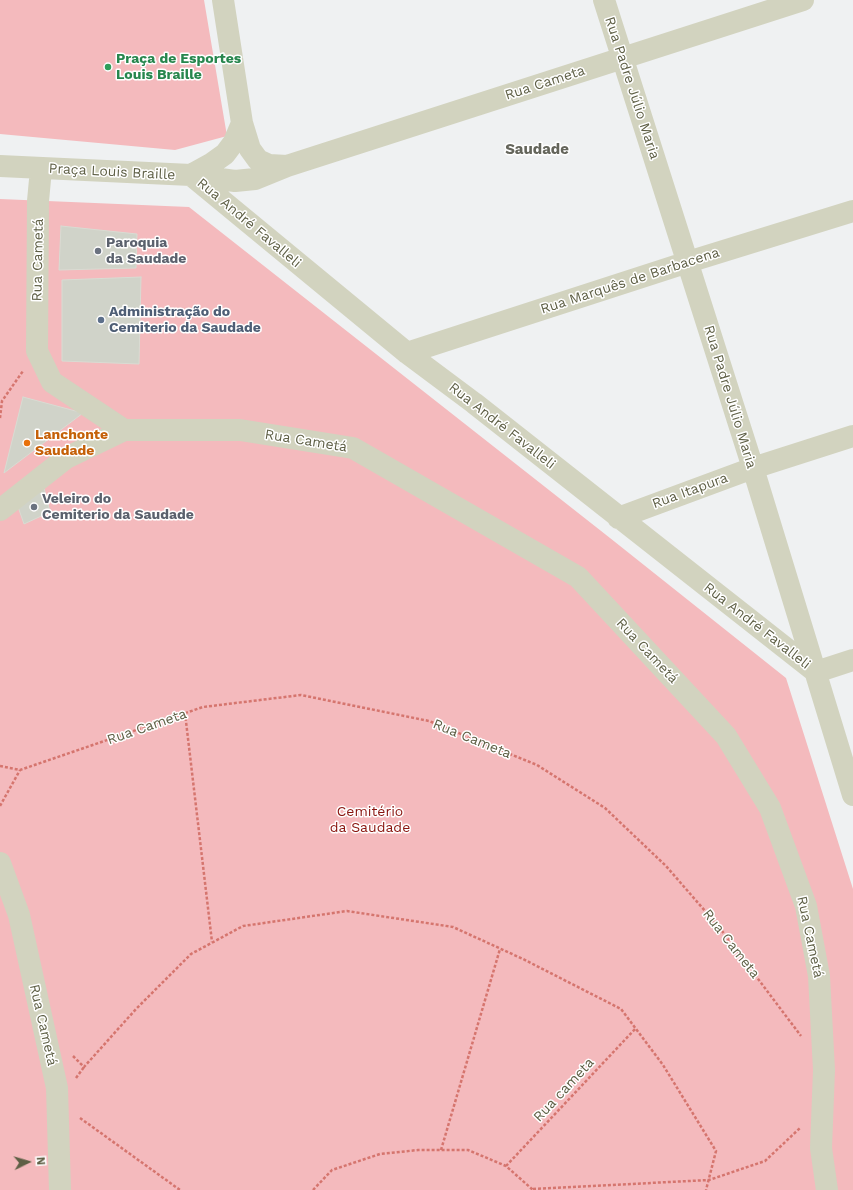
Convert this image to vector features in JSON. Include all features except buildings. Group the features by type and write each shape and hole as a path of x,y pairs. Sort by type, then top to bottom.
{"street":[{"path":"223,0 242,123"},
{"name":"Rua Padre Júlio Maria","path":"604,0 621,58 688,262 753,468 853,795"},
{"name":"Rua Cameta","path":"191,175 235,181 255,179 287,166 803,0"},
{"name":"Rua Cameta","path":"242,123 250,148 258,160 268,165 287,166"},
{"name":"Praça Louis Braille","path":"0,166 191,175 225,154 234,142 242,123"},
{"name":"Rua Cametá","path":"41,169 38,201 37,351 52,382 124,430"},
{"name":"Rua André Favalleli","path":"191,175 406,353 474,403 618,518 816,672"},
{"name":"Rua Marquês de Barbacena","path":"406,353 853,210"},
{"name":"Rua Cametá","path":"0,510 66,458 124,430 240,430 353,448 437,498 578,577 726,736 770,808 806,906 819,976 824,1070 821,1148 827,1190"},
{"name":"Rua Itapura","path":"618,518 753,468 853,436"},
{"path":"816,672 853,660"},
{"name":"Rua Cametá","path":"0,864 19,915 57,1088 60,1190"}],"path":[{"path":"0,418 2,401 37,351"},
{"name":"Rua Cameta","path":"20,770 203,707 301,695 429,721 536,765 605,808 666,866 719,927 806,1042"},
{"path":"185,713 212,942"},
{"path":"0,766 20,770 0,806"},
{"path":"180,1190 58,1102 84,1068 136,1009 191,954 243,926 347,911 453,927 621,1009 663,1065 716,1151 706,1190"},
{"path":"441,1150 500,949"},
{"name":"Rua cameta","path":"506,1166 636,1028"},
{"path":"69,1052 84,1068"},
{"path":"313,1190 332,1170 380,1154 418,1150 468,1150 506,1166 533,1189 709,1180 765,1161 822,1108"}],"green space":[{"name":"Praça de Esportes Louis Braille","path":"0,0 204,0 227,136 175,150 0,134"},
{"name":"Cemitério da Saudade","path":"0,199 189,207 786,678 853,889 853,1190 0,1190"}],"place":[{"name":"Praça de Esportes Louis Braille","path":"108,67"},
{"name":"Paroquia da Saudade","path":"98,251"},
{"name":"Administração do Cemiterio da Saudade","path":"101,320"},
{"name":"Lanchonte Saudade","path":"27,443"},
{"name":"Veleiro do Cemiterio da Saudade","path":"34,507"}],"district":[{"name":"Saudade","path":"537,150"}]}
